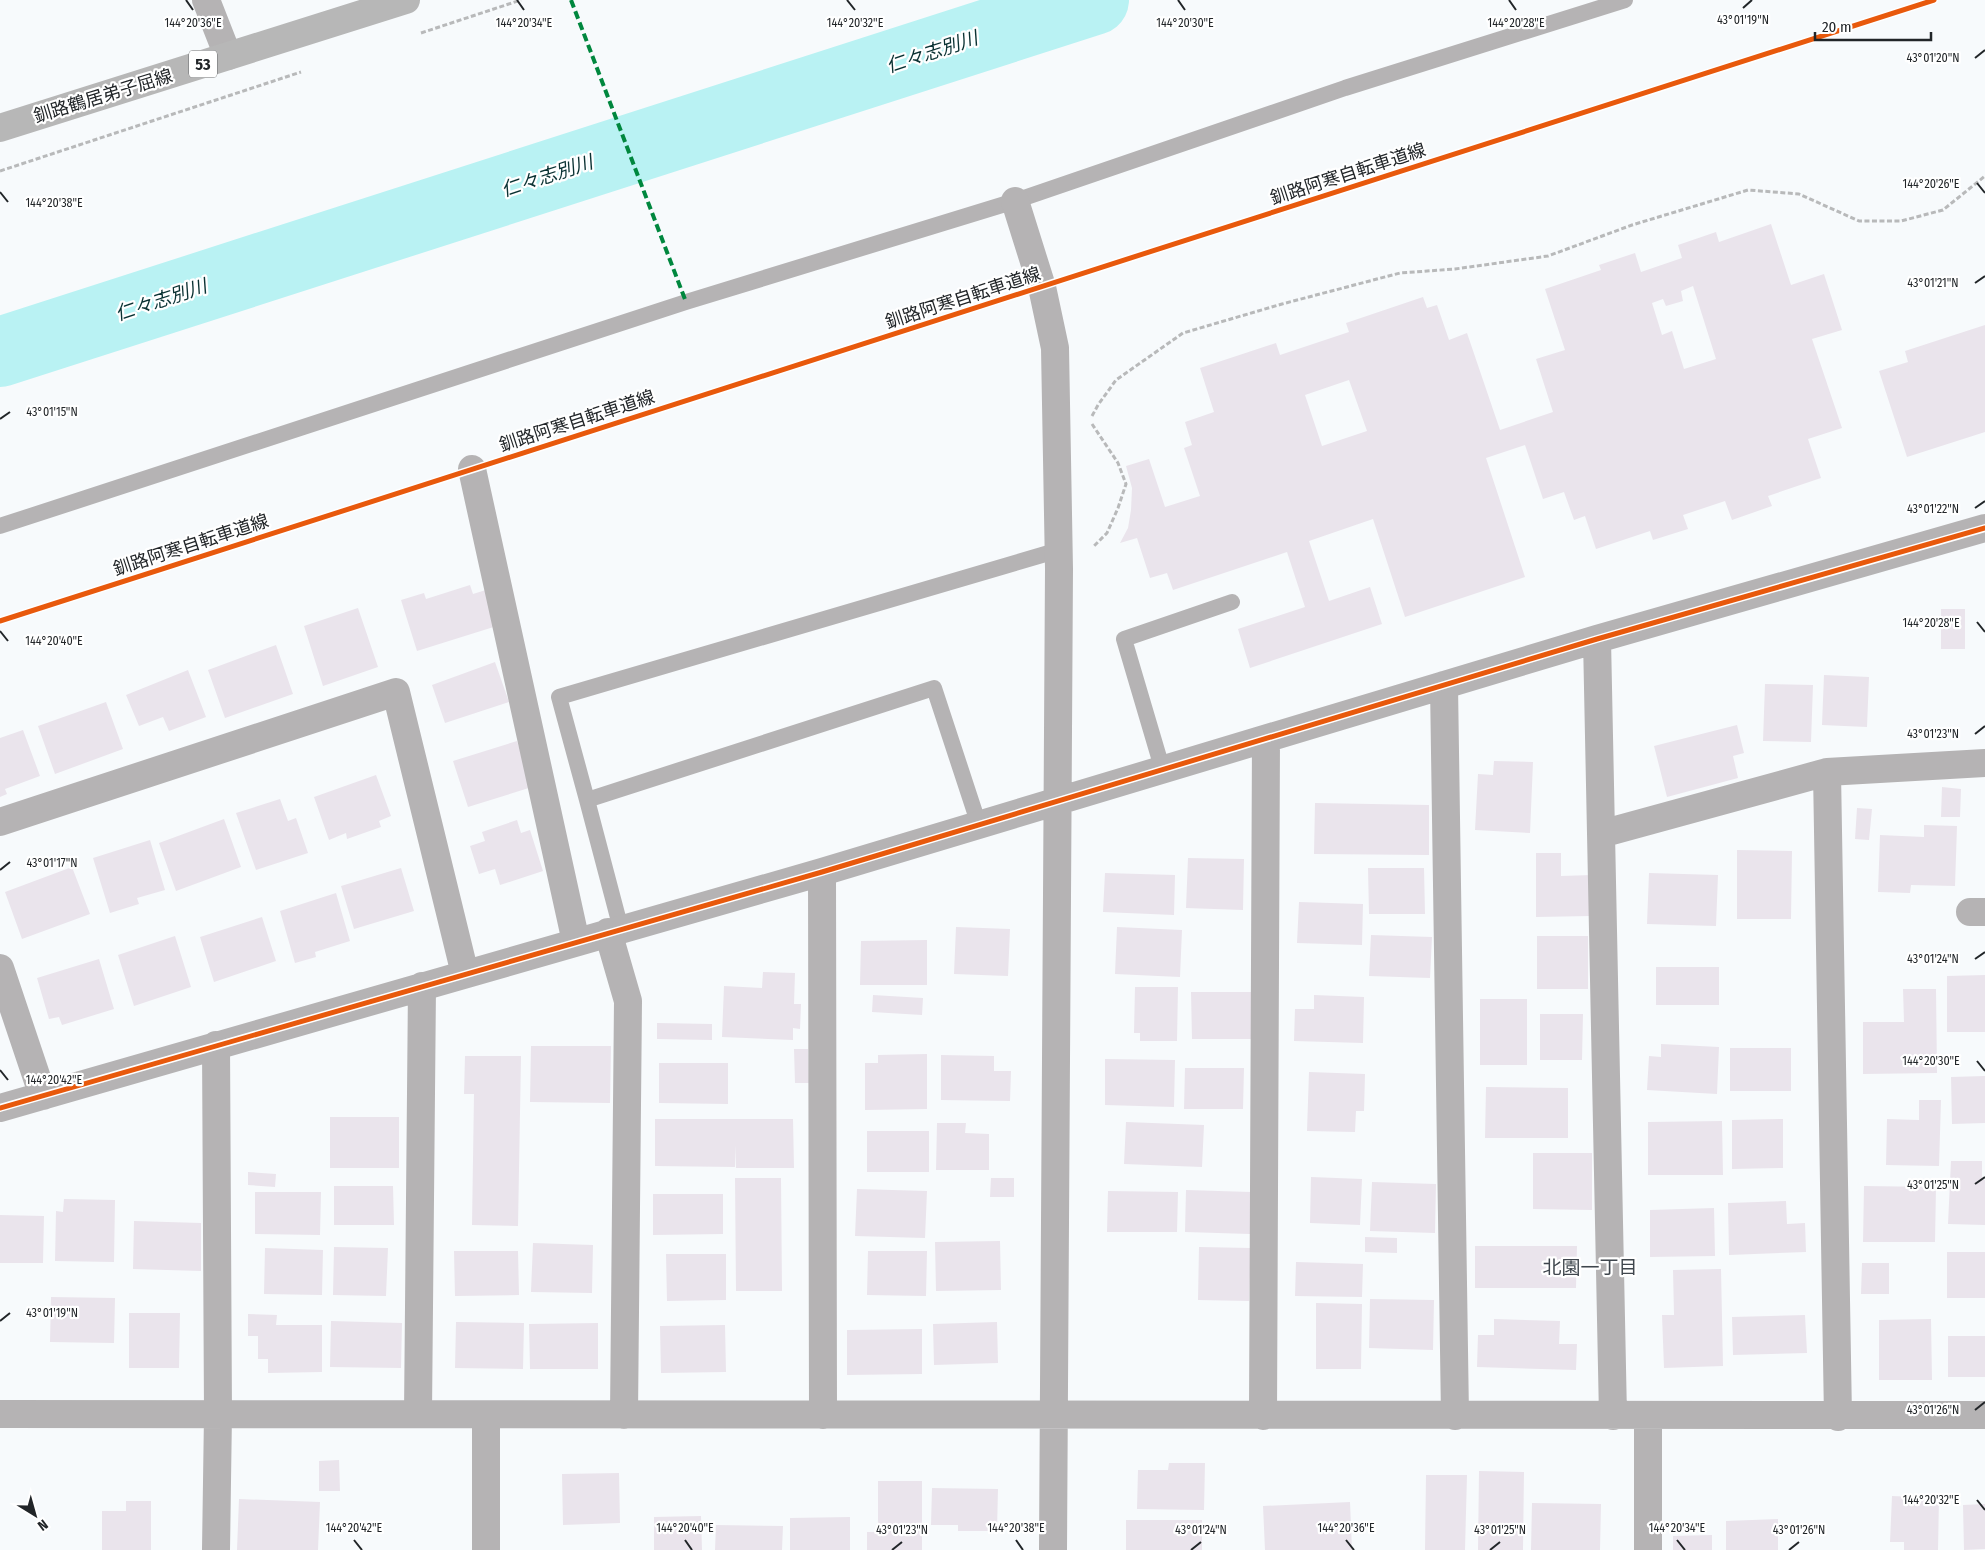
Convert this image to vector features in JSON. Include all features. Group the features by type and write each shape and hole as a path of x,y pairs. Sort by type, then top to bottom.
{"main road":[{"name":"釧路鶴居弟子屈線","path":"0,128 406,0"}],"street":[{"path":"206,0 228,56"},
{"path":"1015,202 1042,287 1055,348 1059,560 1053,1550"},
{"path":"472,469 576,942"},
{"path":"0,1108 822,872 1597,639 1985,528"},
{"path":"1597,639 1613,1416"},
{"path":"1444,685 1456,1416"},
{"path":"0,822 396,692 466,974"},
{"path":"1263,1416 1266,739"},
{"path":"1601,834 1827,772 1985,763"},
{"path":"1827,772 1838,1417"},
{"path":"822,872 823,1415"},
{"path":"615,931 628,1002 624,1415"},
{"path":"0,968 43,1096"},
{"path":"418,1414 422,986"},
{"path":"216,1046 218,1414 216,1550"},
{"path":"0,1414 1838,1417 1985,1415"},
{"path":"486,1414 486,1550"},
{"path":"1648,1416 1648,1550"}],"lane":[{"path":"0,526 686,302 1015,202 1336,91 1625,0"},
{"path":"615,931 587,800 559,697 1059,560"},
{"path":"1163,771 1124,639 1232,602"},
{"path":"587,800 934,688 979,825"}],"path":[{"path":"413,35 521,0"},
{"path":"0,171 302,72"},
{"path":"1059,560 1092,548 1107,533 1126,484 1118,463 1090,422 1098,405 1116,380 1183,333 1282,304 1400,273 1455,269 1548,256 1632,225 1748,190 1799,194 1859,221 1901,221 1943,210 1985,176"}],"building":[{"path":"1771,224 1791,285 1824,274 1842,330 1812,339 1842,428 1808,439 1821,478 1768,496 1772,506 1732,520 1725,501 1683,515 1688,529 1653,540 1650,531 1596,549 1585,516 1574,520 1564,492 1543,499 1525,445 1486,458 1525,577 1405,617 1373,519 1309,541 1329,601 1370,587 1382,624 1250,668 1238,629 1305,607 1287,552 1173,590 1167,573 1150,578 1137,538 1120,543 1128,528 1131,510 1132,488 1126,466 1149,459 1165,507 1200,496 1184,448 1192,445 1185,422 1214,412 1200,368 1276,343 1280,355 1349,332 1346,323 1423,297 1427,308 1437,305 1449,340 1467,333 1500,430 1553,412 1536,359 1565,350 1545,289 1601,270 1599,265 1635,253 1641,272 1682,258 1678,245 1716,232 1719,242","holes":["1693,286 1716,359 1684,369 1672,331 1662,335 1652,303 1663,299 1666,306 1683,301 1681,291","1349,380 1367,431 1322,446 1305,395"]},
{"path":"1985,325 1985,432 1907,457 1879,371 1908,362 1905,351"},
{"path":"470,585 473,594 489,589 500,625 417,651 401,600 424,593 426,599"},
{"path":"358,608 378,667 323,686 304,626"},
{"path":"1941,609 1965,609 1965,649 1941,649"},
{"path":"276,645 293,694 225,718 208,670"},
{"path":"495,662 509,702 445,723 432,685"},
{"path":"188,670 206,717 169,731 163,717 139,726 126,695"},
{"path":"1824,675 1869,677 1867,727 1822,725"},
{"path":"1765,684 1813,685 1811,742 1763,741"},
{"path":"106,702 123,749 55,774 38,726"},
{"path":"1737,725 1744,753 1733,756 1738,778 1667,797 1654,746"},
{"path":"23,730 40,776 5,789 7,794 0,797 0,738"},
{"path":"517,741 532,787 468,807 453,761"},
{"path":"1494,761 1533,762 1530,833 1475,830 1478,774 1493,775"},
{"path":"376,775 391,816 379,821 381,827 347,839 346,833 329,840 314,797"},
{"path":"1942,787 1961,789 1960,817 1941,817"},
{"path":"280,799 288,821 296,818 308,853 256,870 236,813"},
{"path":"1315,803 1429,805 1429,855 1314,854"},
{"path":"1857,808 1872,809 1869,840 1855,839"},
{"path":"224,819 241,867 176,891 159,843"},
{"path":"517,820 521,833 530,830 543,871 500,885 495,869 479,874 470,846 485,841 482,832"},
{"path":"1924,825 1957,826 1955,886 1911,885 1910,893 1878,892 1880,835 1924,837"},
{"path":"150,840 165,890 137,898 139,904 110,913 93,858"},
{"path":"1737,850 1792,851 1791,919 1737,919"},
{"path":"1536,853 1561,853 1561,876 1592,875 1591,916 1536,917"},
{"path":"1188,858 1244,859 1243,910 1186,908"},
{"path":"72,867 90,914 22,939 5,892"},
{"path":"401,868 414,911 354,929 341,886"},
{"path":"1368,868 1424,868 1425,914 1369,914"},
{"path":"1105,873 1175,875 1174,915 1103,912"},
{"path":"1649,873 1718,875 1716,926 1647,924"},
{"path":"336,893 350,941 315,952 316,957 295,963 280,911"},
{"path":"1299,902 1363,904 1362,945 1297,943"},
{"path":"262,917 276,961 214,982 200,937"},
{"path":"956,927 1010,929 1008,976 954,974"},
{"path":"1117,927 1182,930 1180,977 1115,974"},
{"path":"1371,935 1432,937 1430,978 1369,976"},
{"path":"175,936 191,987 134,1006 118,955"},
{"path":"1537,936 1588,936 1588,989 1537,989"},
{"path":"927,940 927,985 860,985 861,941"},
{"path":"99,959 114,1009 62,1025 59,1017 49,1019 37,978"},
{"path":"1656,967 1719,967 1719,1005 1656,1005"},
{"path":"763,972 795,973 794,1004 801,1004 800,1029 793,1028 793,1040 722,1037 724,986 762,988"},
{"path":"1985,975 1985,1032 1947,1032 1947,976"},
{"path":"1135,987 1178,987 1177,1041 1140,1041 1140,1033 1134,1033"},
{"path":"1903,989 1936,989 1937,1073 1863,1074 1863,1022 1904,1022"},
{"path":"1191,992 1252,992 1252,1039 1192,1039"},
{"path":"873,995 923,998 922,1015 872,1012"},
{"path":"1314,995 1364,997 1363,1043 1294,1041 1295,1009 1314,1009"},
{"path":"1480,999 1527,999 1527,1065 1480,1065"},
{"path":"1540,1014 1583,1014 1582,1060 1540,1060"},
{"path":"657,1023 712,1024 712,1040 657,1039"},
{"path":"1661,1044 1719,1047 1717,1094 1647,1090 1649,1056 1661,1057"},
{"path":"531,1046 611,1046 610,1103 530,1102"},
{"path":"1730,1048 1791,1048 1791,1091 1730,1091"},
{"path":"794,1049 808,1049 809,1083 795,1083"},
{"path":"927,1054 927,1109 865,1110 865,1063 878,1063 878,1055"},
{"path":"941,1055 994,1056 994,1071 1011,1071 1010,1101 941,1100"},
{"path":"465,1056 521,1056 518,1226 472,1225 474,1094 464,1094"},
{"path":"1105,1059 1175,1060 1174,1107 1105,1105"},
{"path":"659,1063 728,1063 728,1104 659,1103"},
{"path":"1185,1068 1244,1068 1243,1109 1184,1109"},
{"path":"1309,1072 1365,1074 1364,1111 1356,1111 1355,1132 1307,1131"},
{"path":"1985,1076 1985,1123 1952,1124 1951,1077"},
{"path":"1486,1087 1568,1088 1568,1138 1485,1138"},
{"path":"1919,1100 1941,1100 1939,1166 1886,1165 1887,1119 1919,1120"},
{"path":"330,1117 399,1117 399,1168 330,1168"},
{"path":"655,1119 793,1119 794,1168 736,1168 736,1145 735,1167 655,1166"},
{"path":"1783,1119 1783,1168 1732,1169 1732,1120"},
{"path":"1722,1121 1723,1175 1648,1175 1648,1122"},
{"path":"1126,1122 1204,1125 1202,1167 1124,1164"},
{"path":"937,1123 966,1123 965,1133 989,1134 989,1170 936,1170"},
{"path":"867,1131 929,1131 929,1172 867,1172"},
{"path":"1533,1153 1592,1153 1592,1210 1533,1209"},
{"path":"1951,1161 1982,1161 1982,1180 1985,1180 1985,1225 1948,1224"},
{"path":"248,1172 276,1174 275,1187 248,1185"},
{"path":"1311,1177 1362,1179 1360,1225 1310,1223"},
{"path":"735,1178 781,1178 782,1291 736,1291"},
{"path":"991,1178 1014,1178 1014,1197 990,1197"},
{"path":"1372,1182 1436,1184 1435,1233 1370,1231"},
{"path":"334,1186 393,1186 394,1225 334,1225"},
{"path":"1864,1186 1936,1187 1935,1242 1863,1242"},
{"path":"857,1189 927,1191 925,1238 855,1236"},
{"path":"1186,1190 1251,1192 1250,1234 1185,1232"},
{"path":"1108,1191 1178,1192 1177,1232 1107,1232"},
{"path":"255,1192 321,1192 320,1235 255,1234"},
{"path":"653,1194 723,1194 723,1234 653,1235"},
{"path":"64,1199 115,1200 114,1262 55,1261 56,1211 63,1212"},
{"path":"1786,1201 1787,1224 1805,1223 1806,1252 1729,1255 1728,1203"},
{"path":"1714,1208 1715,1256 1650,1257 1650,1210"},
{"path":"0,1215 44,1216 43,1263 0,1263"},
{"path":"134,1221 201,1223 201,1271 133,1269"},
{"path":"1365,1237 1397,1238 1397,1253 1365,1252"},
{"path":"1000,1241 1001,1290 936,1291 935,1242"},
{"path":"533,1243 593,1245 592,1293 531,1292"},
{"path":"1475,1246 1577,1246 1576,1288 1475,1288"},
{"path":"334,1247 388,1248 386,1296 333,1295"},
{"path":"1199,1247 1251,1248 1249,1301 1198,1300"},
{"path":"265,1248 323,1250 322,1295 264,1294"},
{"path":"454,1251 518,1251 519,1295 455,1296"},
{"path":"868,1251 927,1251 926,1296 867,1295"},
{"path":"1947,1252 1985,1252 1985,1298 1947,1298"},
{"path":"666,1254 726,1254 726,1300 667,1301"},
{"path":"1296,1262 1363,1264 1362,1297 1295,1296"},
{"path":"1862,1263 1889,1263 1889,1294 1861,1294"},
{"path":"1721,1269 1723,1366 1664,1368 1662,1315 1674,1315 1673,1270"},
{"path":"51,1297 115,1298 114,1343 50,1342"},
{"path":"1370,1299 1434,1300 1433,1350 1369,1348"},
{"path":"1316,1303 1362,1304 1361,1369 1316,1369"},
{"path":"129,1313 180,1313 179,1368 129,1368"},
{"path":"248,1314 277,1315 276,1325 322,1325 322,1372 268,1373 268,1359 258,1359 258,1336 248,1336"},
{"path":"1805,1315 1807,1353 1733,1355 1732,1317"},
{"path":"1494,1319 1560,1321 1559,1344 1577,1344 1576,1370 1477,1367 1478,1335 1494,1335"},
{"path":"1931,1319 1932,1380 1879,1380 1879,1320"},
{"path":"331,1321 402,1323 401,1368 330,1367"},
{"path":"456,1322 524,1323 523,1369 455,1368"},
{"path":"997,1322 998,1363 934,1365 933,1324"},
{"path":"598,1323 598,1369 530,1369 529,1324"},
{"path":"725,1325 726,1372 661,1373 660,1326"},
{"path":"922,1329 922,1374 847,1375 847,1330"},
{"path":"1948,1336 1985,1336 1985,1377 1948,1377"},
{"path":"339,1460 340,1491 319,1491 319,1461"},
{"path":"1169,1463 1205,1463 1204,1510 1137,1509 1138,1470 1168,1470"},
{"path":"1479,1471 1524,1472 1523,1550 1478,1550"},
{"path":"619,1473 620,1523 563,1525 562,1474"},
{"path":"1426,1475 1467,1475 1465,1550 1425,1550"},
{"path":"878,1481 922,1481 922,1550 867,1550 867,1532 878,1532"},
{"path":"932,1488 998,1489 997,1531 958,1531 958,1525 931,1525"},
{"path":"1892,1496 1939,1498 1938,1550 1904,1550 1904,1542 1890,1542"},
{"path":"239,1499 320,1502 318,1550 237,1550"},
{"path":"126,1501 151,1501 151,1550 102,1550 102,1511 126,1511"},
{"path":"1350,1502 1352,1550 1265,1550 1263,1506"},
{"path":"1532,1503 1601,1504 1600,1550 1531,1550"},
{"path":"1985,1504 1985,1549 1964,1550 1963,1505"},
{"path":"701,1516 702,1550 654,1550 654,1517"},
{"path":"850,1517 850,1550 790,1550 790,1518"},
{"path":"1778,1519 1778,1550 1726,1550 1726,1521"},
{"path":"1126,1520 1202,1520 1202,1550 1126,1550"},
{"path":"716,1525 783,1526 782,1550 715,1550"},
{"path":"1712,1535 1712,1550 1673,1550 1673,1536"}],"waterway":[{"name":"仁々志別川","path":"0,352 1094,0"}],"marked path":[{"path":"571,0 686,302"}],"cycle path":[{"name":"釧路阿寒自転車道線","path":"0,621 1934,0"},
{"path":"0,1108 822,872 1597,639 1985,528"}],"district":[{"name":"北園一丁目","path":"1590,1267"}]}
